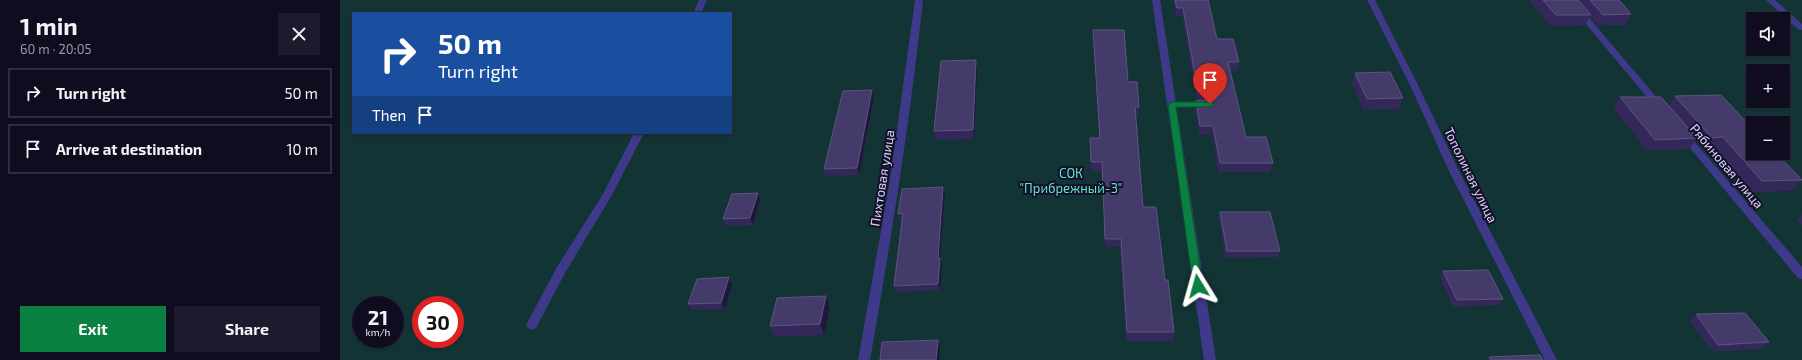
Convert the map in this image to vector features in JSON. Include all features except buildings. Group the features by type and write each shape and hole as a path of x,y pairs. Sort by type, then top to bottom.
{"street":[{"path":"697,12 703,0"},
{"name":"Пихтовая улица","path":"864,360 897,174 911,75 919,0"},
{"path":"1156,0 1210,360"},
{"name":"Тополиная улица","path":"1371,0 1454,171 1551,360"},
{"path":"1570,0 1668,116"},
{"path":"1770,0 1802,28"},
{"path":"1172,105 1210,104"},
{"name":"Рябиновая улица","path":"1678,128 1802,275"},
{"path":"532,325 561,270 607,194 638,134"}],"green space":[{"name":"СОК \"Прибрежный-3\"","path":"340,0 1802,0 1802,360 340,360"}],"route":[{"path":"1198,286 1172,105 1210,104"}]}
